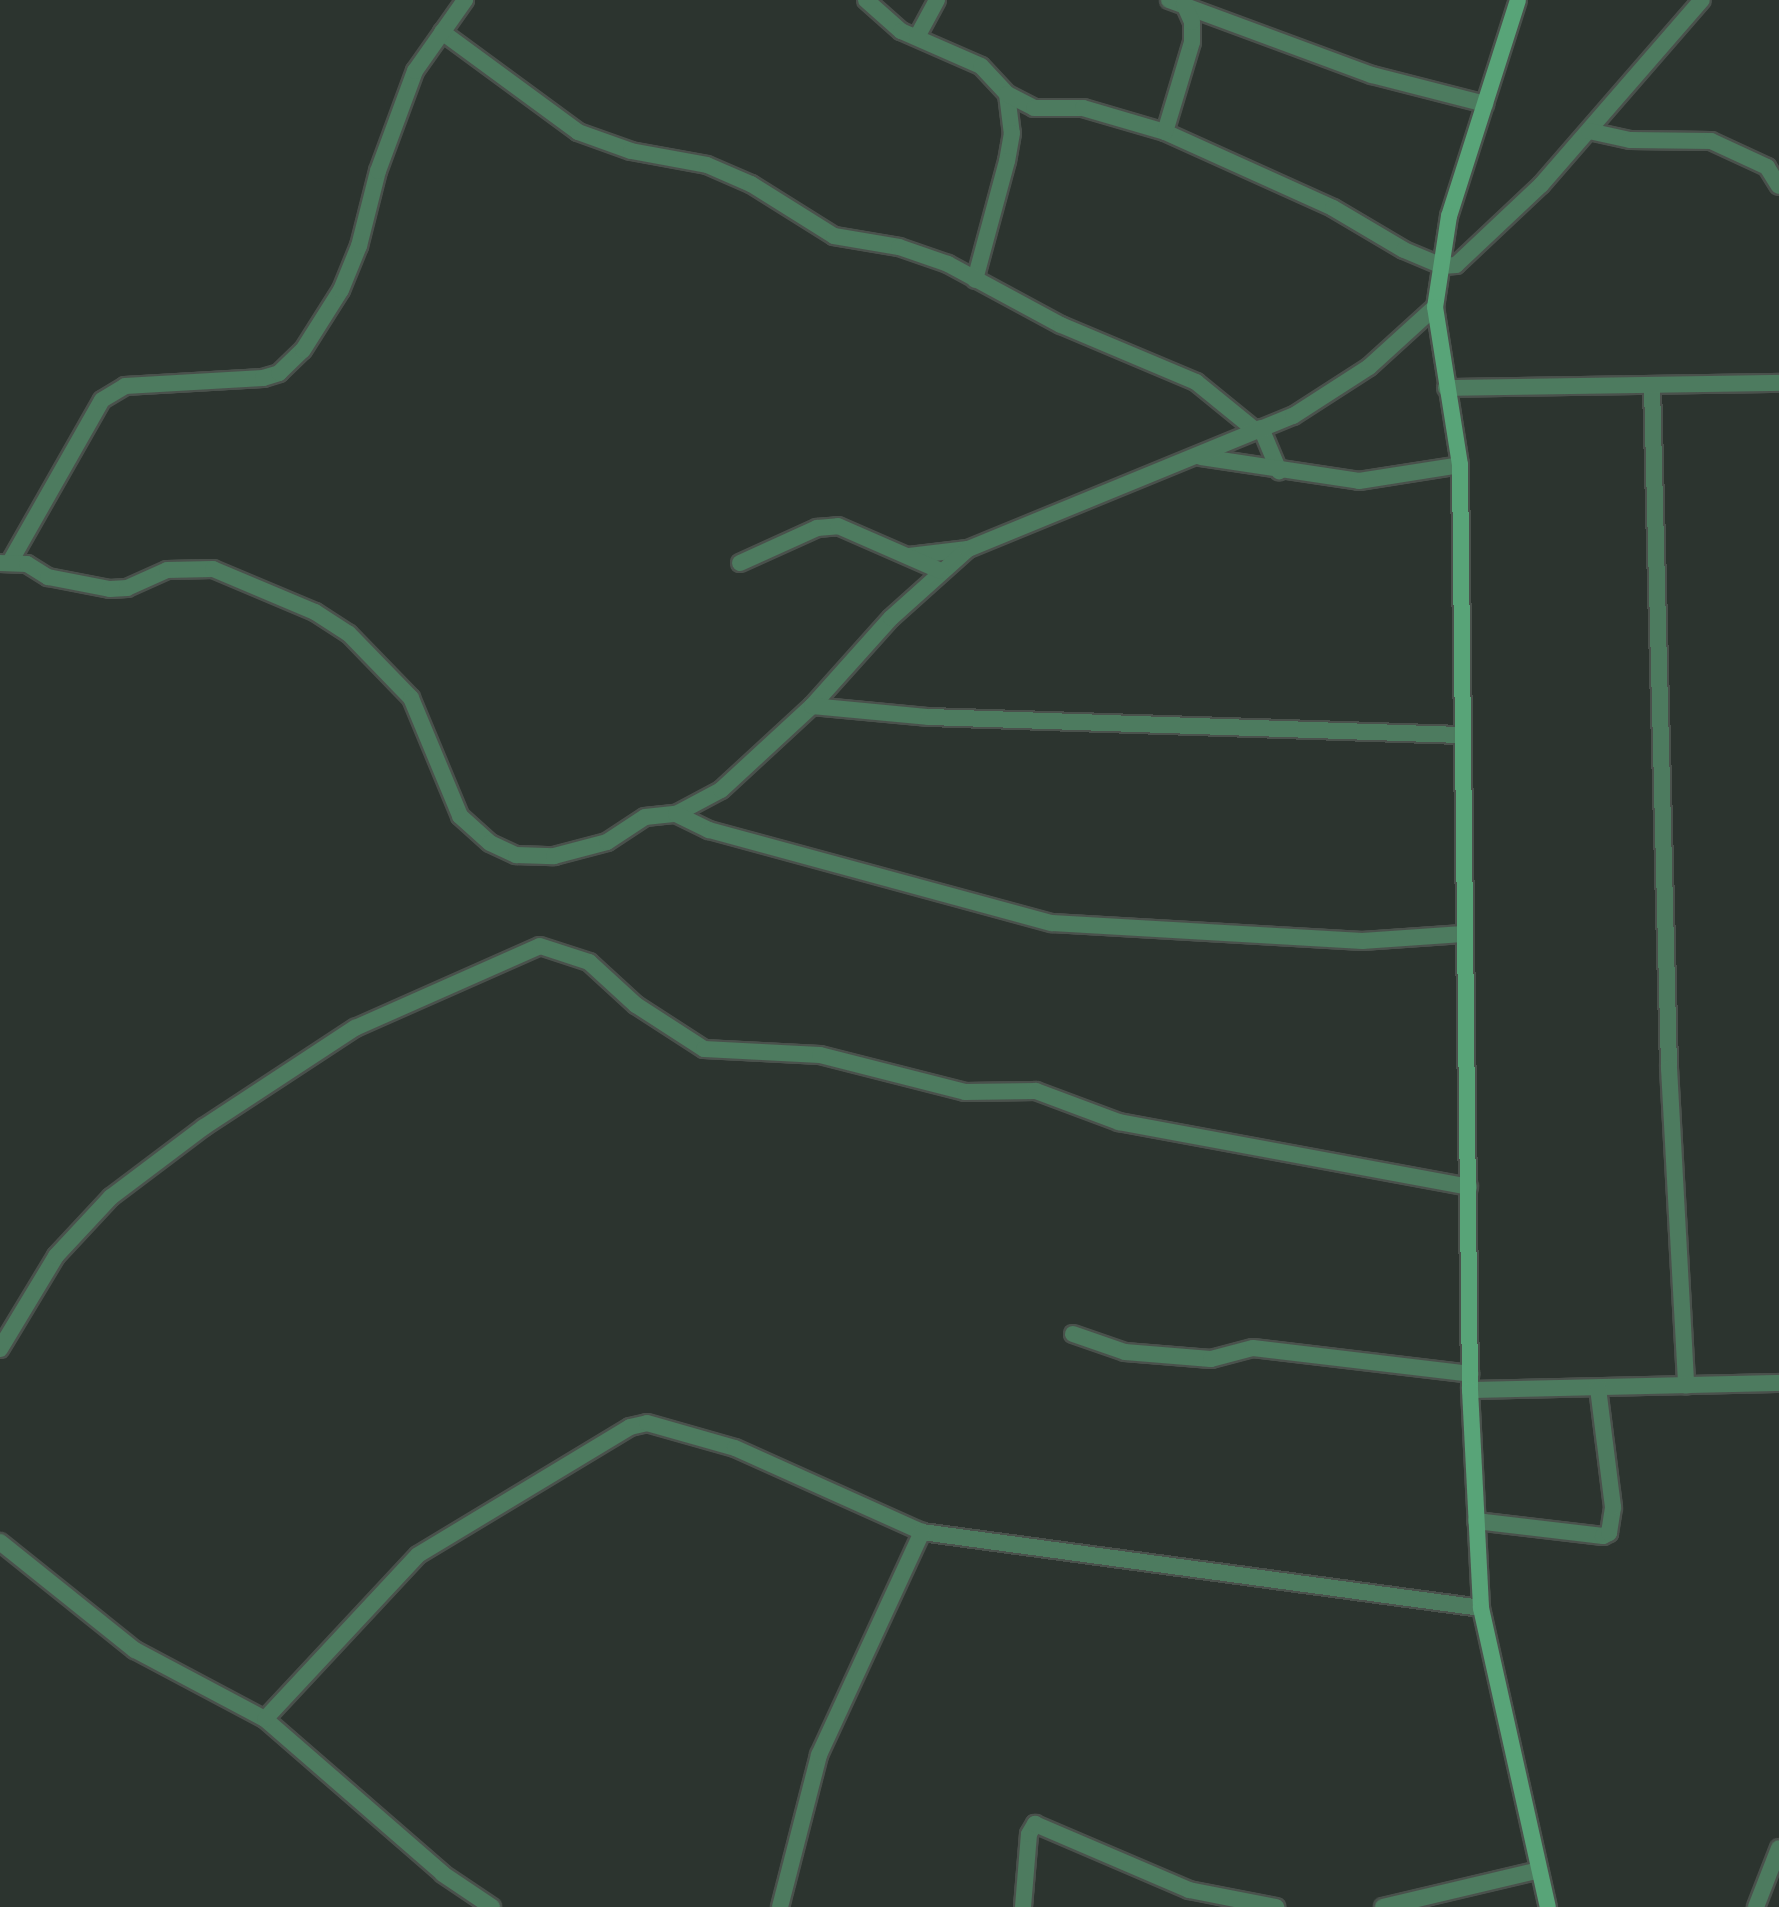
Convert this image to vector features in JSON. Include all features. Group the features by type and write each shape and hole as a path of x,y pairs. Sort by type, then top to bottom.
{"street":[{"path":"465,0 415,71 341,290 303,350 279,373 263,378 125,386 102,400 5,563 27,564 48,577 110,589 127,588 167,570 213,569 333,622 411,698 460,816 490,843 531,858 586,848 645,817 676,814 721,790 812,706 891,618 968,549"},
{"path":"866,0 881,17 981,66 1007,94 1034,108 1083,108 1165,132 1249,166 1442,266 1468,257 1589,131 1702,0"},
{"path":"917,37 937,0"},
{"path":"1169,0 1193,5 1372,75 1485,104"},
{"path":"1518,0 1449,216 1435,307 1460,465 1470,1382 1481,1608 1548,1907"},
{"path":"1165,132 1192,42 1193,5"},
{"path":"442,32 578,132 631,151 707,165 751,184 834,236 915,252 1061,325 1196,382 1258,429 1279,471"},
{"path":"975,280 1012,133 1007,94"},
{"path":"1012,133 1034,108"},
{"path":"1589,131 1630,140 1711,141 1767,167 1779,186"},
{"path":"907,557 968,549 1199,457 1333,393 1435,307"},
{"path":"1446,388 1779,383"},
{"path":"1652,386 1669,1068 1686,1386"},
{"path":"1199,457 1359,481 1460,465"},
{"path":"740,563 817,528 838,526 941,571"},
{"path":"812,706 929,717 1461,735"},
{"path":"676,814 709,830 1052,923 1362,941 1463,934"},
{"path":"0,1349 56,1256 111,1197 204,1127 355,1028 540,946 570,951 597,967 636,1005 704,1049 820,1055 965,1092 1036,1091 1119,1122 1469,1187"},
{"path":"1073,1334 1139,1353 1211,1359 1253,1348 1470,1382 1598,1388 1779,1383"},
{"path":"1476,1521 1603,1536 1609,1533 1613,1507 1598,1388"},
{"path":"265,1719 418,1555 630,1427 647,1423 735,1448 922,1532 1481,1608"},
{"path":"780,1907 819,1755 922,1532"},
{"path":"0,1542 135,1650 265,1719 443,1874 492,1907"},
{"path":"1023,1907 1029,1834 1035,1824 1189,1890 1276,1907"},
{"path":"1756,1907 1779,1848"},
{"path":"1383,1907 1539,1870"}]}
